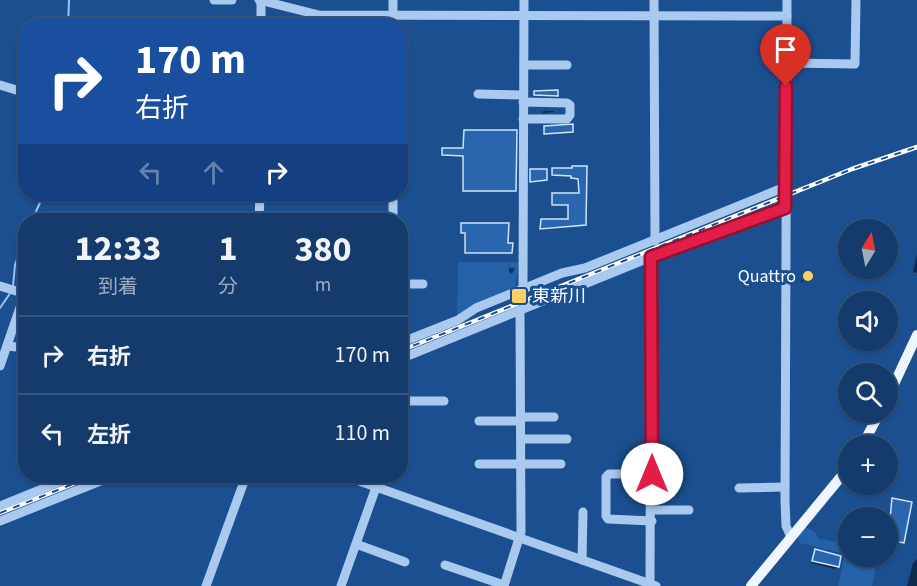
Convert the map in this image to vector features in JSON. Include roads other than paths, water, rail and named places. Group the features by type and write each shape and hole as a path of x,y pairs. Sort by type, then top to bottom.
{"main road":[{"path":"898,375 917,334"},
{"path":"751,586 838,480"}],"street":[{"path":"214,0 232,0"},
{"path":"261,18 260,0 317,15 355,18"},
{"path":"393,0 393,18"},
{"path":"523,289 524,0"},
{"path":"654,0 655,241"},
{"path":"787,0 785,487 786,526 791,537"},
{"path":"787,63 855,64 856,2"},
{"path":"408,20 524,16 786,16"},
{"path":"524,65 567,65"},
{"path":"0,85 18,91"},
{"path":"478,94 570,105 570,115 567,119 523,119"},
{"path":"408,339 562,273 585,268 785,187"},
{"path":"408,356 651,257 785,208"},
{"path":"365,483 653,585 651,257"},
{"path":"408,284 423,284"},
{"path":"3,287 18,291"},
{"path":"0,366 18,311"},
{"path":"445,565 504,586 520,537 520,311"},
{"path":"7,345 18,347"},
{"path":"408,401 444,400"},
{"path":"479,421 554,417"},
{"path":"521,439 567,439"},
{"path":"479,464 561,464"},
{"path":"652,474 609,474 606,477 606,516 608,519 652,521"},
{"path":"0,506 57,483"},
{"path":"0,521 95,483"},
{"path":"206,586 243,483"},
{"path":"341,586 377,483"},
{"path":"739,488 785,487"},
{"path":"652,510 690,510"},
{"path":"582,560 583,512"},
{"path":"356,544 405,562"}],"waterway":[{"path":"68,18 69,0"},
{"path":"35,213 41,201"},
{"path":"13,286 18,257"},
{"path":"0,308 11,292"}],"railway":[{"path":"408,348 852,169 917,147"},
{"path":"0,513 75,483"}],"place":[{"name":"Quattro","path":"808,276"},
{"name":"東新川","path":"519,296"}]}
